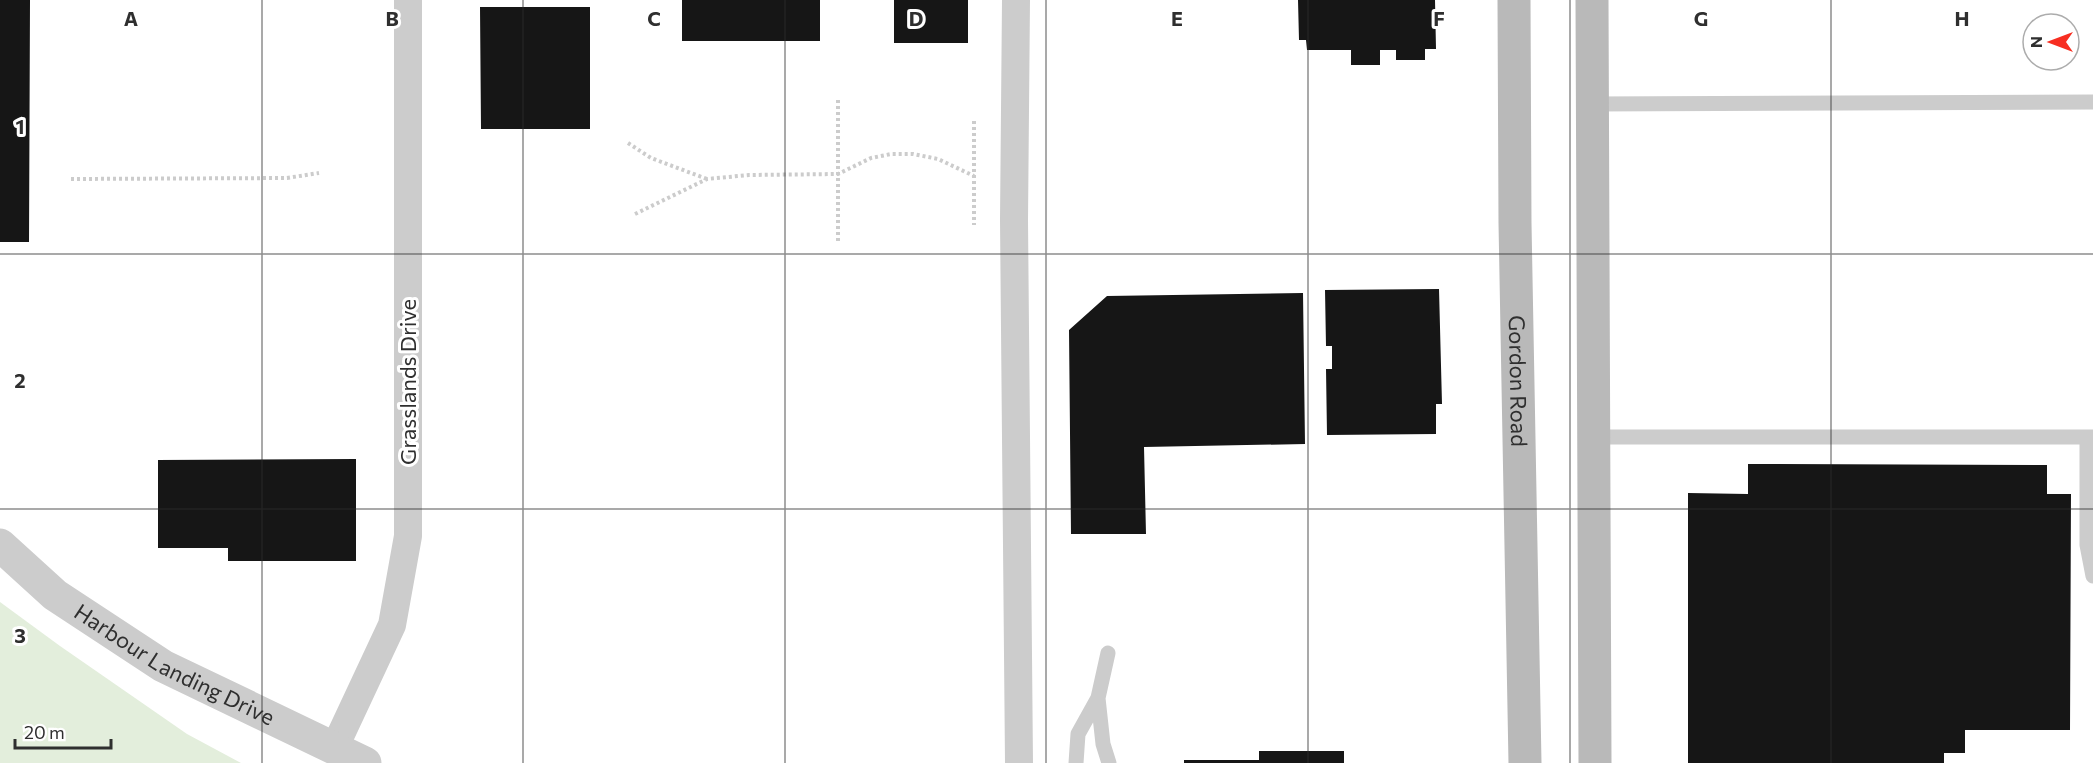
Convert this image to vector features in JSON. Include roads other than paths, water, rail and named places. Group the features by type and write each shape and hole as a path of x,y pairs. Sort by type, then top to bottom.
{"main road":[{"name":"Gordon Road","path":"1514,0 1515,223 1524,763"},
{"path":"1592,0 1595,763"}],"street":[{"name":"Grasslands Drive","path":"334,749 392,625 408,536 408,0"},
{"path":"1016,0 1014,231 1019,763"},
{"name":"Harbour Landing Drive","path":"0,545 56,595 163,666 365,763"}],"lane":[{"path":"1592,104 2093,102"},
{"path":"1595,437 2090,437 2087,545 2093,576"},
{"path":"1076,763 1078,734 1098,698 1108,653"},
{"path":"1098,698 1109,763"}]}
